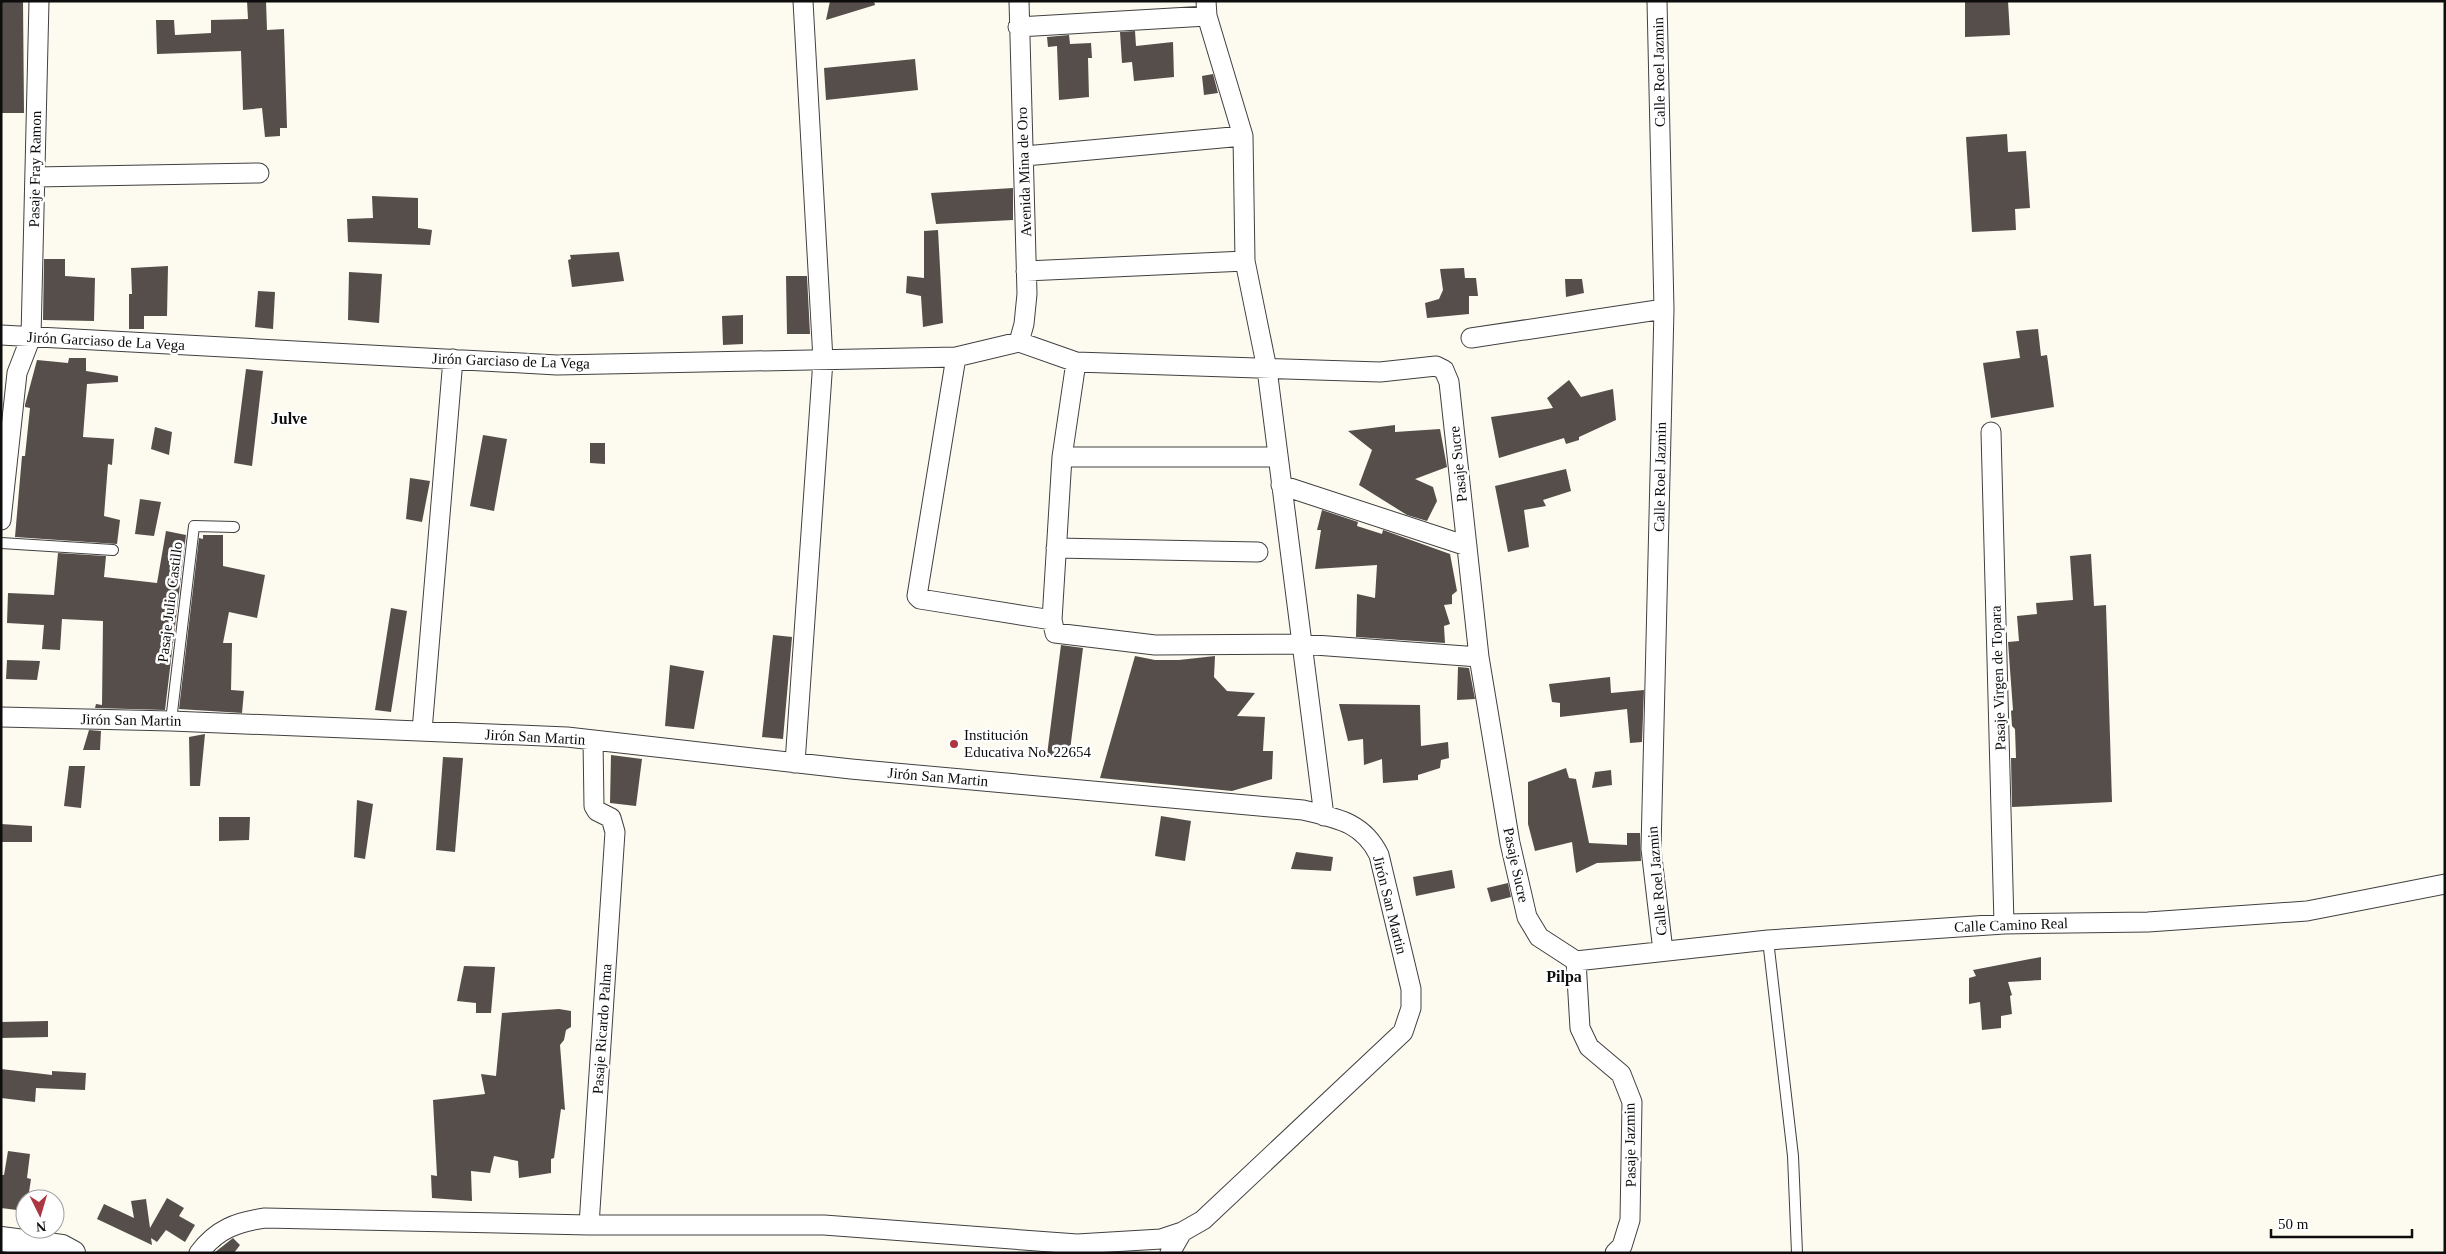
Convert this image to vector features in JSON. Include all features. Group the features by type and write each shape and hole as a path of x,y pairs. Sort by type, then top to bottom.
{"street":[{"name":"Pasaje Fray Ramon","path":"1,520 18,373 31,337 39,1"},
{"path":"795,763 823,360 803,1"},
{"name":"Avenida Mina de Oro","path":"1019,1 1018,27 1025,156 1026,271 1024,324 1019,342"},
{"name":"Calle Roel Jazmin","path":"1657,1 1664,309 1651,849 1663,951"},
{"path":"1018,27 1206,9 1243,136 1245,261 1267,369 1324,816"},
{"path":"1025,156 1243,136"},
{"path":"34,177 259,172"},
{"path":"1026,271 1245,261"},
{"path":"1471,338 1664,309"},
{"name":"Jirón Garciaso de La Vega","path":"1,335 557,364 956,357 1019,342"},
{"name":"Pasaje Sucre","path":"1019,342 1076,362 1380,372 1436,366 1444,370 1449,382 1479,657 1510,843 1527,917 1539,937 1576,961"},
{"path":"956,357 916,596 920,599 1052,620"},
{"path":"422,731 453,359"},
{"path":"1076,362 1062,457 1052,620 1055,633 1155,644 1301,644 1479,657"},
{"name":"Pasaje Virgen de Topara","path":"1991,432 2004,924"},
{"path":"1062,457 1278,457"},
{"path":"1281,485 1467,546"},
{"path":"1056,548 1258,552"},
{"name":"Jirón San Martin","path":"1,717 171,721 567,737 795,763 1293,809 1350,824 1371,839 1379,855 1411,989 1411,1008 1402,1032 1203,1220 1182,1232 1161,1239 1077,1244 824,1225 589,1225 265,1218 238,1222 220,1231 199,1253"},
{"name":"Pasaje Ricardo Palma","path":"589,1225 615,832 611,818 597,811 594,806 593,740"},
{"name":"Calle Camino Real","path":"1576,961 1768,940 2004,924 2148,922 2307,911 2445,884"},
{"name":"Pasaje Jazmin","path":"1576,961 1580,1028 1589,1047 1621,1074 1632,1102 1630,1220 1622,1246 1615,1253"},
{"path":"1170,1253 1182,1232"},
{"path":"1,1239 65,1251"}],"lane":[{"name":"Pasaje Julio Castillo","path":"171,721 194,526 234,527"},
{"path":"1,544 113,550"},
{"path":"1768,940 1793,1156 1797,1253"}],"building":[{"path":"1,1 23,1 24,113 1,113"},
{"path":"247,1 266,1 267,30 284,29 287,128 280,128 280,136 265,137 262,108 243,110 241,51 157,54 156,20 174,20 175,35 211,33 211,20 248,19"},
{"path":"830,1 874,1 875,5 826,20"},
{"path":"1965,1 2008,1 2010,35 1965,37"},
{"path":"1135,31 1136,46 1173,42 1174,77 1134,81 1132,62 1122,63 1120,32"},
{"path":"1069,35 1070,44 1091,43 1092,58 1088,58 1089,97 1059,100 1057,46 1048,47 1047,37"},
{"path":"915,59 918,90 826,100 824,68"},
{"path":"1213,74 1218,93 1204,95 1202,76"},
{"path":"2007,134 2008,152 2026,151 2030,208 2015,209 2016,230 1972,232 1966,137"},
{"path":"1013,188 1013,220 936,224 931,193"},
{"path":"372,196 418,198 418,228 432,230 430,245 348,242 347,219 373,218"},
{"path":"938,230 943,323 923,327 921,296 906,293 907,276 924,278 924,231"},
{"path":"619,252 624,281 572,287 568,260 571,259 570,255"},
{"path":"44,259 65,259 65,276 95,278 94,321 43,320"},
{"path":"168,266 167,316 144,316 144,329 129,329 129,294 132,294 131,268"},
{"path":"1464,268 1465,278 1476,278 1478,296 1469,296 1469,314 1427,318 1425,303 1439,299 1443,290 1440,269"},
{"path":"349,272 382,274 379,323 348,320"},
{"path":"786,276 807,276 810,334 787,334"},
{"path":"1565,279 1582,279 1584,293 1566,297"},
{"path":"258,291 275,292 273,329 255,327"},
{"path":"743,315 743,344 723,345 722,316"},
{"path":"2038,329 2041,356 2047,355 2054,407 1991,418 1983,363 2020,358 2016,331"},
{"path":"69,358 86,358 86,371 118,376 118,382 87,384 83,437 114,439 112,465 108,464 104,516 120,520 117,544 15,537 22,456 25,456 30,408 25,407 25,405 37,360 68,363"},
{"path":"246,369 263,371 252,466 234,463"},
{"path":"1569,380 1581,397 1613,389 1616,420 1579,437 1579,440 1566,444 1564,438 1499,458 1491,417 1553,408 1547,398"},
{"path":"1395,425 1395,432 1440,429 1447,467 1415,479 1433,487 1437,501 1427,521 1407,515 1359,485 1372,450 1348,431"},
{"path":"155,427 172,432 169,455 151,449"},
{"path":"483,435 507,439 494,511 470,506"},
{"path":"590,443 605,443 605,464 590,463"},
{"path":"1566,469 1571,491 1543,500 1546,506 1524,510 1529,547 1508,552 1495,486"},
{"path":"410,478 430,481 422,522 406,519"},
{"path":"140,499 161,502 154,536 135,534"},
{"path":"1322,510 1358,522 1357,526 1382,534 1383,530 1450,554 1457,591 1452,595 1452,604 1444,605 1450,624 1444,626 1445,643 1356,637 1357,594 1375,598 1377,565 1315,569 1321,530 1317,530"},
{"path":"166,531 186,535 165,710 95,708 96,704 102,705 103,621 62,619 60,650 42,649 44,625 7,623 8,593 54,595 58,553 106,556 104,577 157,583"},
{"path":"203,535 223,535 223,566 265,575 257,618 229,612 223,643 232,643 231,690 244,691 242,713 179,709 199,538 203,539"},
{"path":"2091,554 2094,606 2106,605 2112,802 2012,807 2011,758 2016,758 2015,729 2012,726 2011,711 2013,710 2008,642 2019,641 2017,616 2037,614 2036,603 2073,600 2070,556"},
{"path":"391,608 407,611 391,712 375,710"},
{"path":"773,635 792,637 783,739 762,737"},
{"path":"1061,645 1083,648 1069,758 1047,755"},
{"path":"1135,656 1155,660 1179,660 1215,656 1214,677 1227,691 1255,693 1237,716 1265,717 1263,751 1273,751 1272,779 1232,791 1100,778"},
{"path":"7,660 40,661 37,680 6,679"},
{"path":"670,665 704,671 694,729 665,726"},
{"path":"1458,667 1469,668 1475,699 1457,700"},
{"path":"1610,677 1611,693 1644,690 1642,742 1630,743 1627,709 1560,717 1560,703 1552,702 1549,684"},
{"path":"1339,704 1420,705 1421,746 1448,742 1449,758 1441,760 1440,768 1418,775 1418,780 1383,783 1382,759 1364,765 1363,739 1348,741"},
{"path":"89,730 101,731 100,750 83,750"},
{"path":"205,734 200,786 190,786 189,737"},
{"path":"611,755 642,759 636,806 610,803"},
{"path":"443,757 463,758 455,852 436,850"},
{"path":"69,766 85,766 81,808 64,806"},
{"path":"1566,768 1569,778 1576,779 1589,843 1627,845 1627,833 1640,833 1641,861 1597,863 1576,873 1572,842 1535,851 1528,824 1528,782"},
{"path":"1611,770 1612,785 1592,788 1595,772"},
{"path":"357,800 373,804 365,859 354,857"},
{"path":"1161,816 1191,821 1185,861 1155,856"},
{"path":"219,817 250,817 249,840 219,841"},
{"path":"1,824 32,826 32,842 1,842"},
{"path":"1296,852 1333,857 1331,871 1291,869"},
{"path":"1452,870 1455,888 1416,896 1413,877"},
{"path":"1508,883 1511,897 1491,902 1487,888"},
{"path":"2041,957 2041,980 2008,982 2012,995 2010,996 2012,1014 2001,1016 2001,1028 1982,1030 1980,1002 1969,1004 1969,978 1976,976 1973,970"},
{"path":"464,966 495,967 491,1013 476,1013 476,1003 457,1001"},
{"path":"559,1009 571,1011 571,1027 566,1030 564,1040 560,1045 565,1110 561,1109 554,1158 551,1159 551,1173 519,1178 518,1161 494,1156 490,1173 471,1171 472,1201 432,1198 431,1175 437,1176 433,1100 485,1094 481,1074 496,1076 502,1013"},
{"path":"48,1021 48,1037 1,1038 1,1022"},
{"path":"1,1069 52,1075 52,1071 86,1073 85,1090 36,1088 35,1102 1,1098"},
{"path":"8,1151 30,1154 27,1178 31,1179 30,1189 15,1189 15,1210 1,1208 1,1175 4,1175"},
{"path":"167,1198 184,1208 179,1216 195,1225 185,1242 166,1230 157,1242 151,1238 152,1245 97,1219 104,1204 134,1218 131,1201 146,1199 150,1228"},
{"path":"233,1238 240,1245 234,1253 214,1253"}],"place":[{"name":"Institución Educativa No. 22654","path":"954,744"}],"district":[{"name":"Julve","path":"289,418"},
{"name":"Pilpa","path":"1564,976"}]}
